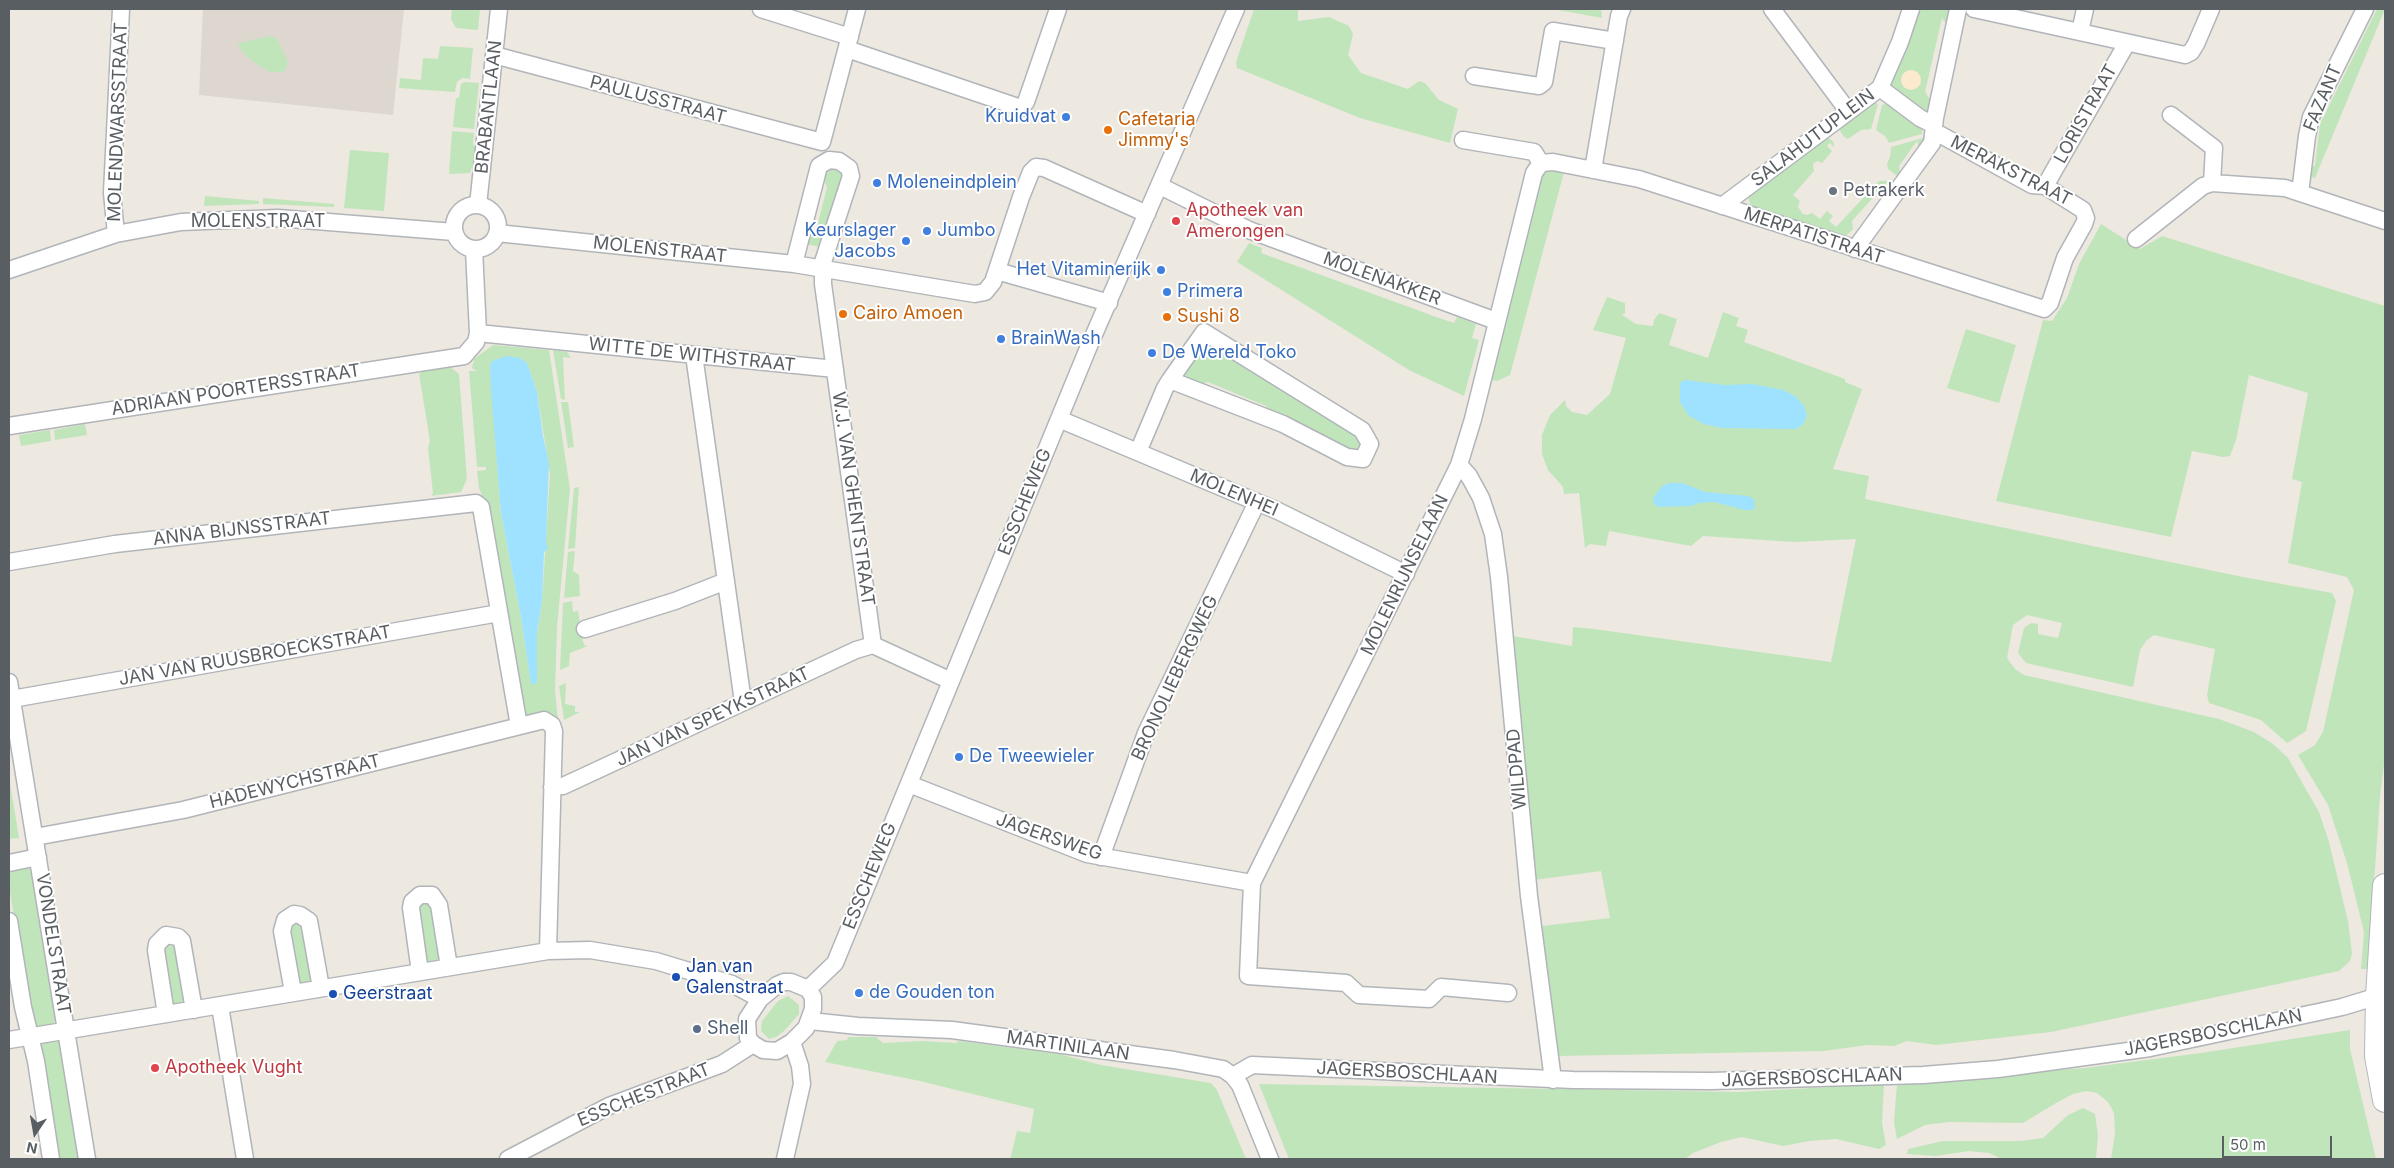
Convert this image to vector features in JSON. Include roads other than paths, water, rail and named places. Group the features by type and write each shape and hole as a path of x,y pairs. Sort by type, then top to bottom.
{"main road":[{"path":"2385,886 2382,995 2377,1056 2385,1100"}],"street":[{"name":"MOLENDWARSSTRAAT","path":"116,234 112,193 121,9"},
{"name":"BRABANTLAAN","path":"478,205 499,9"},
{"path":"761,9 1021,108 1026,102 1058,9"},
{"path":"849,43 857,9"},
{"name":"ESSCHEWEG","path":"808,990 835,963 1059,419 1236,9"},
{"path":"1463,140 1534,152 1541,163 1546,161 1593,170 1622,9"},
{"path":"1772,9 1848,112"},
{"name":"SALAHUTUPLEIN","path":"1722,206 1880,88 1900,42 1911,9"},
{"path":"1855,249 1932,143 1958,9"},
{"path":"1974,9 2185,55 2191,52 2196,44 2211,9"},
{"path":"2080,32 2085,9"},
{"name":"FAZANT","path":"2300,193 2311,118 2365,9"},
{"path":"1474,76 1539,86 1544,82 1553,31 1615,41"},
{"name":"PAULUSSTRAAT","path":"494,55 822,142 849,43"},
{"name":"LORISTRAAT","path":"2045,186 2127,43"},
{"name":"SALAHUTUPLEIN","path":"1880,88 1934,130"},
{"path":"2171,115 2214,148 2212,183"},
{"name":"MERAKSTRAAT","path":"1934,130 2032,185 2045,186 2079,206 2085,214 2084,224 2065,258 2050,304 2044,310 2033,308"},
{"path":"794,264 819,166 829,160 839,161 849,168 851,176 829,241 823,268 975,294 985,292 997,271 1021,197 1031,172 1036,167 1044,168 1147,214"},
{"name":"MOLENRIJNSELAAN","path":"1508,993 1440,987 1429,999 1359,995 1346,983 1248,976 1252,883 1459,465 1473,419 1534,172 1541,163"},
{"name":"MERPATISTRAAT","path":"1593,170 1639,179 2033,308"},
{"path":"2136,239 2203,186 2212,183 2285,188 2385,221"},
{"name":"MOLENAKKER","path":"1160,186 1249,230 1496,321"},
{"path":"478,205 493,214 496,220 497,233 489,244 474,249 464,246 454,232 457,215 469,206 478,205"},
{"name":"MOLENSTRAAT","path":"9,270 116,234 181,222 254,218 329,221 454,232"},
{"name":"MOLENSTRAAT","path":"497,233 823,268"},
{"path":"474,249 478,333"},
{"name":"W.J. VAN GHENTSTRAAT","path":"823,268 823,284 873,645"},
{"path":"997,271 1109,302"},
{"path":"1138,452 1165,388 1170,380 1204,332 1362,430 1370,444 1363,459 1347,457 1283,424 1170,380"},
{"name":"WITTE DE WITHSTRAAT","path":"478,333 835,369"},
{"name":"ADRIAAN POORTERSSTRAAT","path":"9,426 464,356 476,342 478,333"},
{"path":"694,355 743,702"},
{"name":"MOLENHEI","path":"1059,419 1257,502 1406,574"},
{"name":"WILDPAD","path":"1459,465 1469,476 1481,498 1493,534 1496,551 1529,896 1553,1080"},
{"name":"ANNA BIJNSSTRAAT","path":"9,562 115,544 476,502 481,507 499,613"},
{"name":"BRONOLIEBERGWEG","path":"1102,857 1146,733 1257,502"},
{"path":"585,629 674,601 726,581"},
{"path":"499,613 519,726"},
{"name":"JAN VAN RUUSBROECKSTRAAT","path":"12,699 499,613"},
{"path":"873,645 951,681"},
{"name":"JAN VAN SPEYKSTRAAT","path":"552,787 563,786 856,650 873,645"},
{"name":"VONDELSTRAAT","path":"9,682 12,699 13,729 35,837 87,1159"},
{"name":"HADEWYCHSTRAAT","path":"35,837 183,810 544,720 552,725 554,731 552,787"},
{"name":"JAGERSWEG","path":"909,784 1078,851 1102,857 1252,883"},
{"path":"548,951 552,787"},
{"name":"VONDELSTRAAT","path":"9,863 38,857"},
{"path":"420,972 411,908 412,902 420,895 432,896 439,904 449,967"},
{"path":"293,992 282,931 285,920 294,914 305,917 311,926 321,988"},
{"path":"9,921 51,1159"},
{"path":"166,1014 156,950 157,944 166,935 172,934 182,941 194,1010"},
{"path":"9,1040 548,951 590,950 656,961 732,984 760,998"},
{"path":"784,982 791,982 808,990 814,1003 810,1020 792,1042 782,1049 771,1051 763,1050 752,1044 747,1033 747,1019 760,998 784,982"},
{"name":"JAGERSBOSCHLAAN","path":"1233,1076 1252,1065 1553,1080 1711,1081 1872,1077 1998,1069 2158,1047 2342,1007 2382,995"},
{"path":"220,1006 245,1159"},
{"name":"MARTINILAAN","path":"810,1020 858,1026 952,1030 1174,1060 1223,1069 1233,1076"},
{"path":"785,1159 802,1084 800,1066 792,1042"},
{"name":"ESSCHESTRAAT","path":"508,1159 609,1106 722,1064 752,1044"},
{"path":"1233,1076 1247,1100 1270,1159"}],"water":[{"path":"507,356 520,358 527,363 537,392 549,463 546,542 548,549 544,552 542,601 537,632 537,683 531,684 521,617 501,513 491,390 490,366 492,361"},
{"path":"1685,380 1725,385 1752,384 1783,390 1795,396 1804,406 1807,416 1803,424 1796,429 1721,428 1704,424 1689,416 1680,402 1680,383"},
{"path":"1670,483 1682,483 1705,492 1748,496 1754,499 1755,508 1745,510 1714,502 1699,503 1691,506 1658,507 1654,504 1653,498 1662,486"}],"place":[{"name":"Kruidvat","path":"1066,117"},
{"name":"Cafetaria Jimmy's","path":"1108,130"},
{"name":"Moleneindplein","path":"877,183"},
{"name":"Petrakerk","path":"1833,191"},
{"name":"Apotheek van Amerongen","path":"1176,221"},
{"name":"Jumbo","path":"927,231"},
{"name":"Keurslager Jacobs","path":"906,241"},
{"name":"Het Vitaminerijk","path":"1161,270"},
{"name":"Primera","path":"1167,292"},
{"name":"Cairo Amoen","path":"843,314"},
{"name":"Sushi 8","path":"1167,317"},
{"name":"BrainWash","path":"1001,339"},
{"name":"De Wereld Toko","path":"1152,353"},
{"name":"De Tweewieler","path":"959,757"},
{"name":"Jan van Galenstraat","path":"676,977"},
{"name":"de Gouden ton","path":"859,993"},
{"name":"Geerstraat","path":"333,994"},
{"name":"Shell","path":"697,1029"},
{"name":"Apotheek Vught","path":"155,1068"}]}
